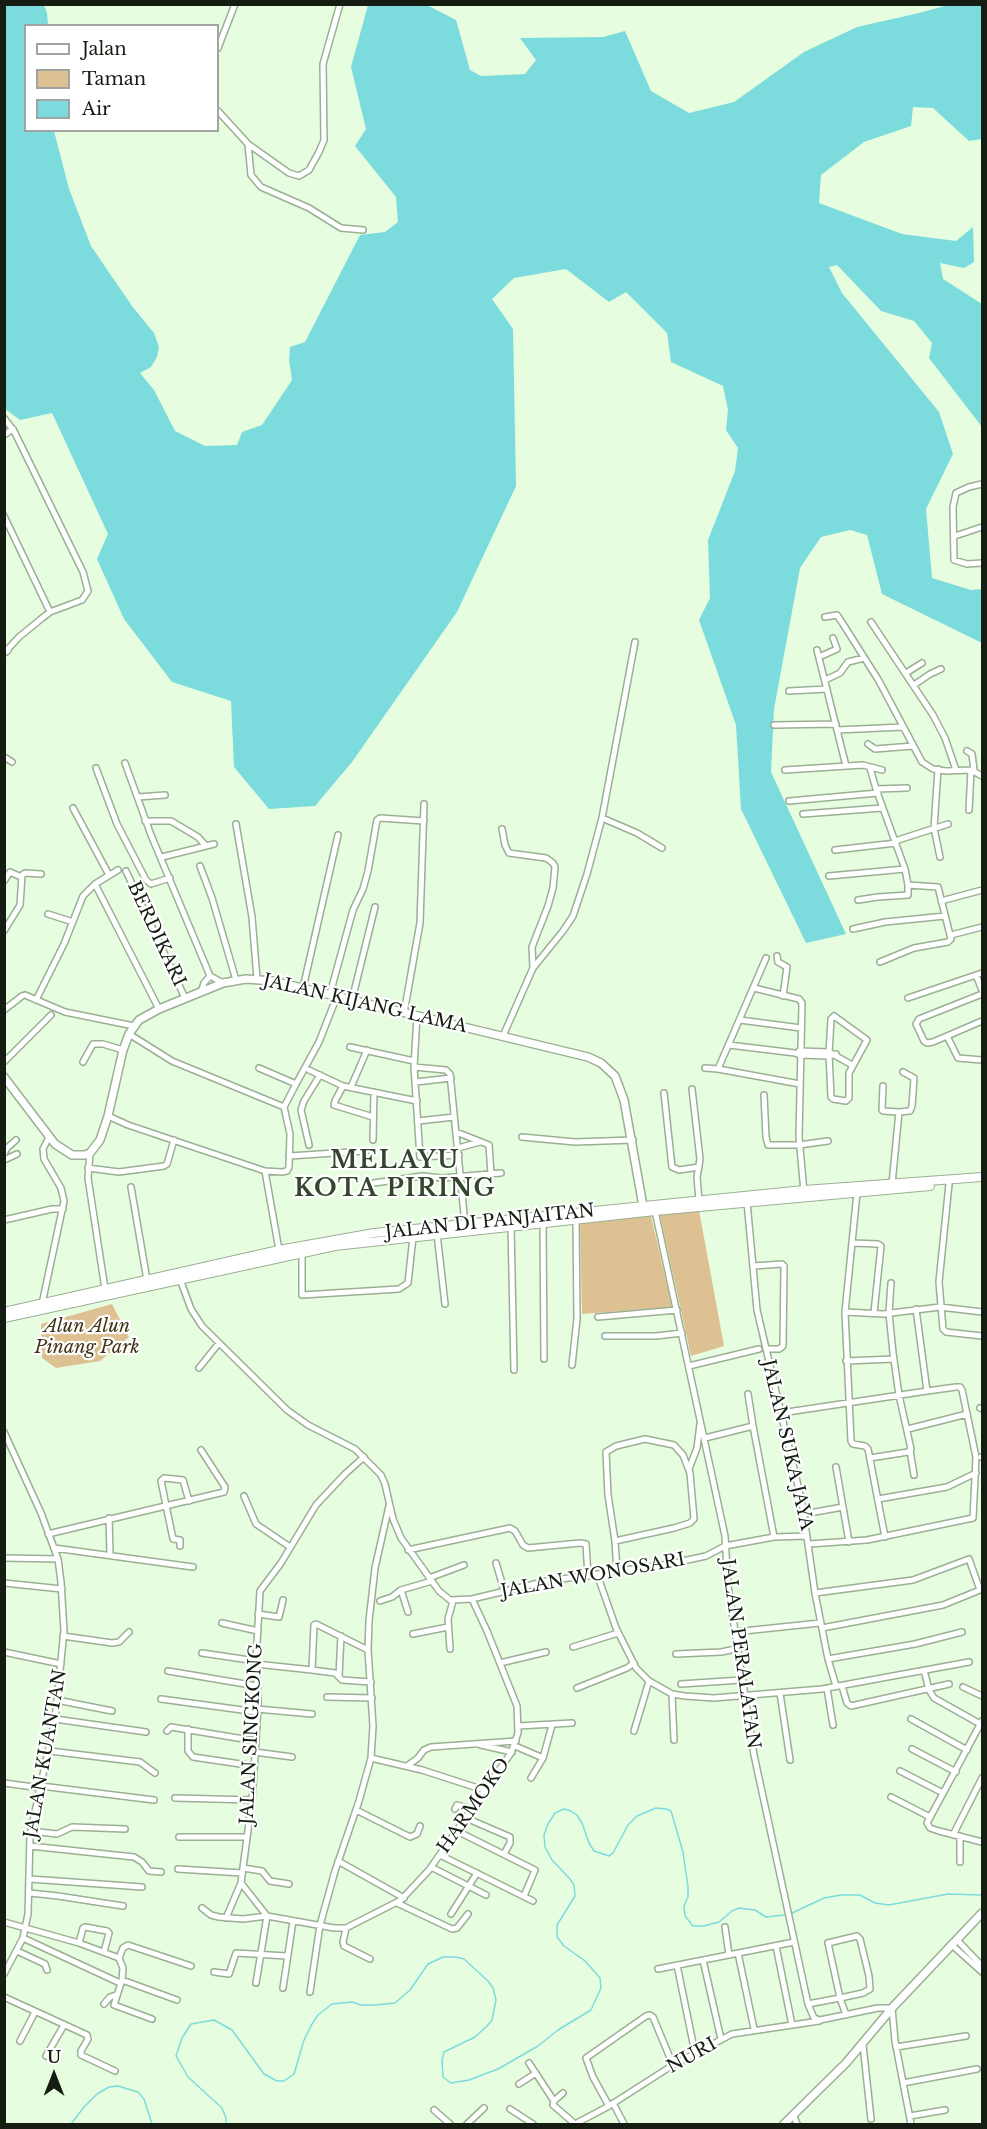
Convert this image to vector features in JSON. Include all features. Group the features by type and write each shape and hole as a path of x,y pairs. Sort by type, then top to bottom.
{"highway":[{"name":"JALAN DI PANJAITAN","path":"829,1192 892,1184 982,1177"},
{"name":"JALAN DI PANJAITAN","path":"4,1318 302,1252 413,1236 465,1224 699,1200 804,1193 857,1193 982,1181"},
{"name":"JALAN DI PANJAITAN","path":"4,1312 342,1238 511,1226 747,1202 804,1193"}],"main road":[{"name":"JALAN KIJANG LAMA","path":"90,1153 100,1140 108,1116 123,1050 134,1026 143,1017 159,1009 223,983 257,979 334,995 588,1057 607,1067 619,1085 633,1140 643,1206"},
{"path":"4,1077 60,1149 72,1155 81,1156 90,1153"},
{"path":"784,2124 862,2045 892,2008 982,1913"}],"street":[{"path":"219,45 235,4"},
{"path":"219,112 248,144 289,173 299,176 309,170 319,152 324,135 323,64 340,4"},
{"path":"248,144 250,175 261,187 309,208 341,228 363,230"},
{"path":"4,418 13,429 83,572 88,588 82,600 51,612 19,636 6,651"},
{"path":"4,435 13,429"},
{"path":"982,484 962,489 955,495 953,507 954,560 967,564 982,563"},
{"path":"4,516 51,612"},
{"path":"955,536 982,527"},
{"path":"825,617 837,615 864,657 922,762 927,767 946,771 972,770 982,776"},
{"path":"872,622 914,685 945,738 956,770"},
{"path":"833,638 837,649 818,654 846,766"},
{"path":"503,1036 533,968 573,916 602,818 635,642"},
{"path":"825,680 840,673 848,662 864,657"},
{"path":"906,673 922,663"},
{"path":"914,685 941,669"},
{"path":"789,691 827,689"},
{"path":"774,725 903,727"},
{"path":"868,744 876,749 913,746"},
{"path":"967,751 972,754 969,810"},
{"path":"4,757 12,762"},
{"path":"125,763 146,821 210,976 223,983"},
{"path":"785,770 863,765 882,770"},
{"path":"96,768 117,825 146,880 151,884 170,878"},
{"path":"858,900 908,895 905,869 870,768"},
{"path":"938,769 934,828 940,857"},
{"path":"789,801 907,788"},
{"path":"138,797 165,795"},
{"path":"404,1013 419,931 424,804"},
{"path":"73,808 109,874"},
{"path":"803,814 882,808"},
{"path":"108,1116 265,1171 285,1172 289,1167 290,1127 284,1107 319,1042 334,995 353,910 363,889 368,870 377,820 380,818 424,821"},
{"path":"602,818 637,833 662,848"},
{"path":"146,821 171,821 198,837 206,846"},
{"path":"236,824 250,904 257,979"},
{"path":"836,850 895,842 948,824"},
{"path":"502,829 506,850 509,853 546,858 555,867 548,906 532,947 533,968"},
{"path":"303,988 338,835"},
{"path":"162,857 214,844"},
{"path":"201,866 236,980"},
{"path":"829,876 905,869"},
{"name":"BERDIKARI","path":"94,884 118,870"},
{"name":"BERDIKARI","path":"126,871 185,998"},
{"path":"4,881 9,872 21,877"},
{"path":"4,931 21,905 21,877 25,873 41,874"},
{"path":"36,1000 64,944 83,896 94,884 159,1009"},
{"path":"880,962 914,948 948,942 951,939 937,886 908,885"},
{"path":"941,901 982,891"},
{"path":"352,1000 375,907"},
{"path":"48,914 73,922"},
{"path":"853,928 885,922 945,916"},
{"path":"951,935 982,927"},
{"path":"777,956 778,962 787,967 783,996"},
{"path":"718,1069 766,958"},
{"path":"908,998 982,973"},
{"path":"976,975 982,992 918,1021 916,1025 925,1042 933,1042 982,1021"},
{"path":"201,992 210,976"},
{"path":"754,988 802,1001 799,1053 799,1144 804,1193"},
{"path":"4,1010 23,995 65,1012 134,1026"},
{"path":"4,1062 51,1015"},
{"path":"417,1016 414,1064 420,1158 459,1155"},
{"path":"836,1016 866,1038 866,1042 852,1065 848,1078 849,1100 833,1099 830,1092 831,1019 836,1016"},
{"path":"740,1020 801,1028"},
{"path":"129,1034 166,1058 284,1107"},
{"path":"947,1036 958,1058 967,1061 982,1060"},
{"path":"83,1062 90,1045 93,1044 103,1044 123,1050"},
{"path":"729,1045 799,1053 831,1054 852,1065"},
{"path":"350,1047 449,1072 465,1224"},
{"path":"351,1088 367,1050"},
{"path":"259,1068 296,1084"},
{"path":"705,1068 800,1084"},
{"path":"309,1070 343,1086 417,1101"},
{"path":"883,1086 883,1111 911,1111 914,1078 903,1072"},
{"path":"309,1145 301,1110 320,1075"},
{"path":"416,1082 451,1078"},
{"path":"343,1086 334,1105 373,1118"},
{"path":"692,1089 700,1159 697,1177 699,1200"},
{"path":"372,1140 374,1092"},
{"path":"664,1093 672,1167 679,1170 699,1167"},
{"path":"764,1095 767,1143 772,1145 828,1141"},
{"path":"892,1184 899,1112"},
{"path":"418,1121 454,1117"},
{"path":"456,1132 490,1146 491,1174"},
{"path":"42,1304 64,1201 61,1188 44,1159 43,1149 49,1137"},
{"path":"522,1137 575,1142 633,1140"},
{"path":"4,1154 16,1140"},
{"path":"88,1168 126,1172 164,1166 167,1164 174,1140"},
{"path":"458,1148 481,1142"},
{"path":"290,1156 366,1151"},
{"path":"90,1153 88,1168 105,1289"},
{"path":"4,1160 17,1154"},
{"path":"265,1171 279,1250"},
{"path":"374,1183 422,1176 461,1178 501,1173"},
{"path":"949,1185 939,1282 944,1331 982,1336"},
{"path":"131,1187 147,1280"},
{"path":"857,1193 845,1312 851,1442 867,1447 885,1537"},
{"name":"JALAN SUKA JAYA","path":"747,1202 762,1349 781,1413 804,1514 815,1593 828,1659 839,1686"},
{"path":"4,1220 47,1210 63,1209"},
{"name":"JALAN PERALATAN","path":"656,1211 725,1536 736,1649 754,1755 783,1898 808,2004 814,2018 820,2020"},
{"path":"572,1365 577,1319 576,1219"},
{"path":"543,1222 544,1359"},
{"path":"511,1226 514,1370"},
{"path":"436,1230 445,1304"},
{"path":"302,1252 302,1295 392,1290 404,1288 408,1283 413,1236"},
{"path":"852,1243 881,1246 874,1313"},
{"path":"689,1366 762,1349 779,1349 783,1346 784,1266 776,1264 753,1266"},
{"path":"180,1279 193,1313 219,1343 292,1414 342,1441 364,1457 383,1478 396,1528 408,1550 445,1596 453,1601 448,1620 450,1649"},
{"path":"891,1283 890,1313 894,1359 899,1395 908,1429 914,1475"},
{"path":"845,1312 890,1313 940,1307 982,1312"},
{"path":"916,1309 927,1390"},
{"path":"598,1317 677,1311"},
{"path":"604,1336 656,1336 682,1333"},
{"path":"200,1368 219,1343"},
{"path":"846,1361 894,1359"},
{"path":"781,1413 960,1387 967,1414 976,1457 973,1518 885,1537 809,1544"},
{"path":"748,1394 774,1537"},
{"path":"908,1429 967,1414"},
{"path":"689,1469 697,1449 700,1418"},
{"path":"705,1438 753,1426"},
{"name":"JALAN KUANTAN","path":"4,1432 58,1560 62,1589 63,1636 50,1751 31,1831 30,1893 26,1929 4,1974"},
{"path":"615,1541 674,1528 693,1521 693,1497 689,1469 677,1447 662,1441 645,1439 616,1446 606,1452 608,1495 617,1571"},
{"path":"48,1534 225,1491 225,1487 201,1450"},
{"path":"870,1458 910,1450"},
{"name":"JALAN SINGKONG","path":"226,1918 241,1883 252,1800 260,1591 316,1505 364,1457"},
{"path":"836,1467 849,1542"},
{"path":"878,1498 947,1487 976,1473"},
{"path":"180,1546 180,1540 173,1539 161,1482 164,1478 183,1480 189,1501"},
{"path":"244,1496 256,1524 290,1547"},
{"path":"310,1992 320,1925 371,1758 372,1698 368,1650 375,1568 389,1505"},
{"path":"804,1514 843,1507"},
{"path":"109,1518 110,1554"},
{"path":"408,1550 510,1528 528,1548 586,1544 588,1576"},
{"name":"JALAN WONOSARI","path":"453,1601 472,1599 547,1581 687,1560 706,1556 725,1546 774,1537 807,1536"},
{"path":"54,1548 193,1567"},
{"path":"4,1558 58,1560"},
{"path":"734,1632 821,1626 943,1605 980,1590 969,1559 913,1580 815,1593"},
{"path":"496,1563 504,1590"},
{"path":"380,1600 392,1597 401,1590 464,1565"},
{"path":"597,1574 618,1633 634,1663 649,1681 672,1694 694,1697 745,1696 827,1688 969,1662"},
{"path":"4,1583 62,1589"},
{"path":"401,1590 408,1612"},
{"name":"HARMOKO","path":"346,1929 404,1898 440,1855 516,1743 517,1706 472,1599"},
{"path":"258,1614 279,1617 283,1600"},
{"path":"222,1623 258,1631"},
{"path":"312,1670 314,1625 319,1624 368,1650"},
{"path":"413,1634 448,1627"},
{"path":"63,1636 112,1643 118,1642 129,1632"},
{"path":"828,1659 915,1644 962,1632"},
{"path":"573,1647 618,1633"},
{"path":"339,1677 341,1636"},
{"path":"676,1654 736,1649"},
{"path":"4,1652 61,1664"},
{"path":"500,1663 546,1652"},
{"path":"202,1653 334,1673 343,1680 371,1682"},
{"path":"577,1688 634,1663"},
{"path":"924,1670 928,1690 934,1698 982,1723 930,1817 928,1827 982,1840"},
{"path":"168,1671 257,1686"},
{"path":"681,1684 741,1680"},
{"path":"634,1731 649,1681"},
{"path":"839,1686 847,1703 851,1706 948,1684"},
{"path":"963,1687 982,1696"},
{"path":"827,1688 833,1725"},
{"path":"780,1693 790,1760"},
{"path":"672,1694 674,1740"},
{"path":"327,1697 372,1698"},
{"path":"161,1699 257,1711 312,1714"},
{"path":"57,1701 112,1710"},
{"path":"55,1719 146,1732"},
{"path":"911,1719 967,1750"},
{"path":"518,1726 572,1723"},
{"path":"531,1778 543,1758 552,1725"},
{"path":"167,1731 170,1727 188,1729 256,1741"},
{"path":"188,1729 188,1751 193,1757 254,1766"},
{"path":"407,1766 431,1746 516,1743 543,1758"},
{"path":"473,1744 512,1752"},
{"path":"912,1749 956,1772"},
{"path":"50,1751 140,1762 154,1773"},
{"path":"255,1752 292,1757"},
{"path":"371,1758 407,1766 484,1790"},
{"path":"900,1771 943,1793"},
{"path":"953,1834 982,1778"},
{"path":"4,1783 154,1800"},
{"path":"891,1797 930,1817"},
{"path":"175,1798 252,1800"},
{"path":"455,1809 457,1805 472,1809"},
{"path":"356,1810 406,1836 414,1836 420,1826"},
{"path":"466,1818 510,1838 504,1854"},
{"path":"31,1831 58,1834 72,1827 125,1829"},
{"path":"456,1831 535,1870 524,1896"},
{"path":"960,1836 960,1862"},
{"path":"179,1837 247,1837"},
{"path":"30,1846 134,1857 149,1871 161,1872"},
{"path":"440,1855 533,1901"},
{"path":"338,1861 404,1898"},
{"path":"431,1867 486,1895"},
{"path":"178,1869 262,1871 270,1881 288,1884"},
{"path":"452,1914 477,1873"},
{"path":"30,1879 142,1887"},
{"path":"241,1883 267,1916 256,1983"},
{"path":"30,1893 123,1906"},
{"path":"397,1903 452,1929 457,1928 468,1914"},
{"path":"202,1908 211,1915 226,1918 243,1919 267,1916 346,1929 344,1946 370,1959"},
{"path":"283,1988 292,1921"},
{"path":"4,1922 79,1943 118,1958 123,1968 115,2006 152,2019"},
{"path":"79,1943 85,1927 107,1931 109,1933 104,1952"},
{"path":"725,1927 729,1955"},
{"path":"808,2004 840,1998 863,1993 871,1988 860,1939 855,1935 828,1943 840,1998 846,2014"},
{"path":"22,1938 121,1981 177,2000"},
{"path":"658,1969 794,1942"},
{"path":"955,1944 982,1966"},
{"path":"955,1944 982,1972"},
{"path":"118,1958 127,1945 191,1966"},
{"path":"776,1946 792,2025"},
{"path":"16,1951 45,1964 47,1970"},
{"path":"214,1972 229,1974 236,1953 287,1956"},
{"path":"738,1953 754,2029"},
{"path":"703,1960 722,2039"},
{"path":"677,1965 695,2053"},
{"path":"104,2004 110,1997 116,1995"},
{"path":"4,1997 88,2036 81,2055 115,2071"},
{"path":"820,2020 878,2008 892,2008 896,2047 911,2124"},
{"path":"20,2041 36,2012"},
{"path":"624,2124 587,2063 587,2056 650,2015 653,2017 673,2065"},
{"name":"NURI","path":"575,2124 673,2065 739,2031 820,2020"},
{"path":"46,2056 64,2025"},
{"path":"896,2047 966,2036"},
{"path":"862,2045 871,2119"},
{"path":"529,2063 554,2101 554,2105 575,2124"},
{"path":"903,2083 977,2069"},
{"path":"519,2084 536,2073"},
{"path":"554,2101 563,2093"},
{"path":"467,2124 484,2108"},
{"path":"510,2109 533,2124"},
{"path":"434,2110 450,2124"},
{"path":"910,2116 945,2110"},
{"path":"794,2116 797,2124"}],"green space":[{"path":"699,1210 724,1346 691,1356 660,1215"},
{"path":"651,1216 672,1307 582,1314 580,1223"},
{"name":"Alun Alun Pinang Park","path":"112,1304 129,1337 100,1361 56,1368 42,1358 41,1324"}],"water":[{"path":"4,5 44,5 48,24 24,24 24,132 54,132 69,189 91,246 132,306 154,333 159,347 157,357 151,367 140,373 154,390 175,431 205,446 237,445 242,432 262,425 292,380 290,347 305,342 360,235 385,232 398,222 396,197 355,146 366,129 351,67 368,5 427,5 456,20 470,70 481,76 525,74 536,60 520,38 603,37 625,31 651,91 689,113 734,102 804,52 857,27 948,5 982,5 982,139 969,141 933,108 913,107 911,126 864,142 821,175 819,203 902,234 956,241 973,227 974,262 964,268 940,263 943,279 982,304 982,427 929,358 932,343 914,321 881,311 837,265 829,267 842,293 939,412 953,454 926,509 932,578 971,590 982,589 982,643 882,594 867,535 850,530 821,537 800,568 774,709 771,772 846,934 806,943 741,809 736,725 699,620 710,598 708,540 735,471 738,448 726,430 728,410 723,386 671,362 667,333 626,292 609,302 566,269 514,278 492,299 513,329 516,486 457,612 352,762 315,806 269,809 234,767 231,701 172,682 124,619 97,559 108,534 52,413 20,420 5,409"}],"waterway":[{"path":"226,2124 222,2108 188,2077 176,2056 182,2038 191,2024 214,2020 232,2030 264,2074 277,2081 284,2081 294,2074 304,2040 312,2024 318,2015 332,2004 395,2003 410,1990 428,1964 443,1957 456,1957 464,1959 488,1981 493,1988 496,2000 492,2020 487,2026 475,2037 444,2052 443,2077 451,2083 469,2080 498,2069 538,2046 558,2030 591,2010 601,1988 600,1978 585,1961 564,1946 557,1937 557,1925 575,1896 574,1885 552,1860 545,1847 544,1835 555,1813 564,1809 577,1815 594,1851 609,1856 613,1853 628,1825 637,1816 656,1808 671,1811 683,1852 688,1887 688,1897 684,1906 685,1916 693,1926 719,1922 739,1908 755,1910 766,1917 785,1915"},
{"path":"790,1914 824,1898 841,1895 860,1895 875,1903 889,1905 948,1894 982,1895"},
{"path":"71,2124 97,2094 109,2087 118,2086 138,2092 144,2099 152,2124"}],"district":[{"name":"MELAYU KOTA PIRING","path":"395,1175"}]}
